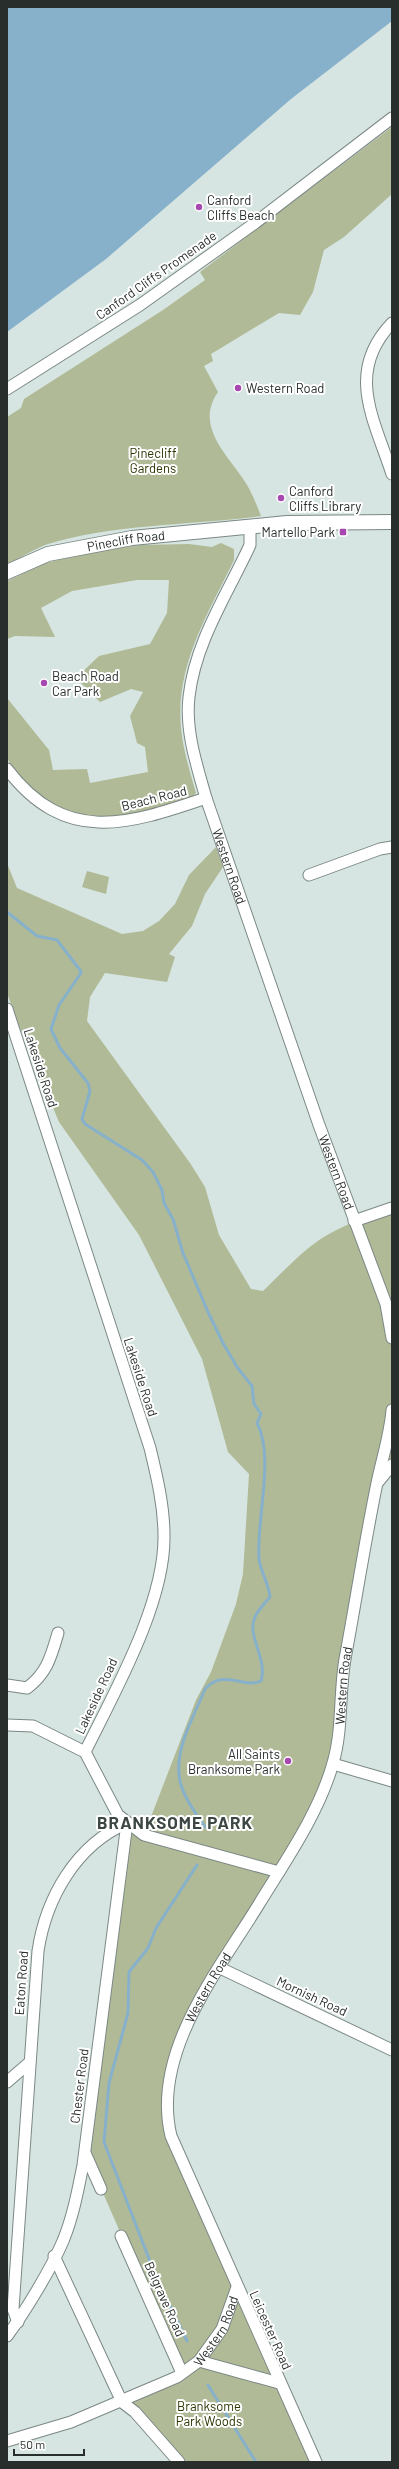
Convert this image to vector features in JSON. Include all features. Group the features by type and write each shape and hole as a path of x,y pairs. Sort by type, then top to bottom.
{"main road":[{"path":"250,527 297,522 392,522"},
{"name":"Pinecliff Road","path":"7,572 48,554 100,542 250,527"}],"street":[{"name":"Canford Cliffs Promenade","path":"7,389 140,306 255,223 392,118"},
{"path":"392,323 377,340 370,354 367,366 365,389 392,474"},
{"name":"Western Road","path":"250,527 250,544 197,657 189,697 194,755 206,798 354,1221 386,1304 392,1338"},
{"name":"Beach Road","path":"7,769 18,783 39,803 59,815 86,822 132,820 162,814 206,798"},
{"path":"308,875 380,848 392,847"},
{"name":"Lakeside Road","path":"7,1009 150,1448 159,1484 164,1536 160,1578 148,1614 85,1752"},
{"path":"354,1221 392,1208"},
{"name":"Western Road","path":"7,2441 71,2422 122,2402 182,2373 199,2361 222,2328 237,2287 208,2218 184,2170 170,2136 166,2116 167,2094 181,2039 206,1986 220,1968 279,1872 314,1808 333,1764 344,1665 377,1483 392,1419 392,1410"},
{"path":"377,1483 392,1465"},
{"path":"7,1686 27,1688 40,1678 51,1657 58,1633"},
{"path":"7,1724 33,1726 85,1752 118,1816 144,1835 279,1872"},
{"path":"333,1764 392,1781"},
{"name":"Eaton Road","path":"18,2322 13,2309 29,2063 38,1951 42,1925 58,1886 85,1852 112,1830 127,1823"},
{"name":"Chester Road","path":"7,2336 18,2322 62,2242 74,2208 85,2152 127,1823"},
{"name":"Mornish Road","path":"220,1968 392,2050"},
{"path":"7,2082 29,2063"},
{"path":"85,2152 101,2189"},
{"name":"Belgrave Road","path":"122,2236 182,2373"},
{"path":"54,2256 122,2402 134,2412 179,2462"},
{"name":"Leicester Road","path":"237,2287 279,2383 316,2462"},
{"name":"Leicester Road","path":"199,2361 279,2383"}],"green space":[{"name":"Pinecliff Gardens","path":"392,127 392,194 344,237 324,250 313,292 300,315 279,313 211,354 213,361 204,366 218,392 211,405 210,418 212,430 217,442 249,489 261,516 98,532 72,537 43,546 7,565 7,417 21,408 24,399 163,310 205,280 200,272"},
{"path":"221,543 234,549 234,560 204,621 188,662 180,705 183,744 196,793 192,798 148,811 107,817 87,816 67,811 48,801 19,776 8,760 6,743 7,698 49,750 53,770 87,769 90,783 148,772 145,747 137,743 130,716 143,692 131,689 100,702 76,678 99,656 150,644 167,613 169,580 137,580 72,591 41,608 55,637 15,636 7,639 7,581 46,563 95,551 140,545 189,544 212,547"},
{"name":"Branksome Park Woods","path":"216,847 223,867 205,894 192,926 169,954 175,957 167,982 105,973 90,997 87,1021 190,1163 205,1187 219,1235 251,1289 263,1291 311,1246 329,1234 344,1226 392,1208 392,1465 377,1483 336,1747 314,1809 181,2039 166,2116 316,2462 179,2462 122,2402 182,2373 85,2152 127,1823 144,1835 196,1700 211,1672 236,1604 243,1574 249,1474 228,1452 202,1359 139,1235 59,1122 7,993 7,863 17,888 122,934 143,931 159,921 175,904 189,875"},
{"path":"87,871 109,877 106,894 82,887"}],"water":[{"path":"7,7 392,7 392,21 291,99 106,259 7,332"}],"waterway":[{"path":"7,912 37,936 57,940 80,970 81,973 59,1005 51,1029 60,1048 88,1083 90,1091 82,1119 85,1124 142,1160 153,1172 162,1190 164,1203 173,1219 183,1253 208,1312 237,1367 252,1386 254,1404 261,1414 257,1423 262,1437 265,1471 260,1526 259,1559 270,1597 258,1612 253,1624 253,1632 262,1664 261,1681 248,1683 227,1679 212,1683 205,1689 187,1730 180,1752 180,1781 185,1795 205,1827"},
{"path":"187,2341 156,2277 104,2142 109,2083 128,2013 129,1972 148,1948 156,1928 197,1865"},
{"path":"208,2385 256,2462"}],"place":[{"name":"Canford Cliffs Beach","path":"199,207"},
{"name":"Western Road","path":"238,388"},
{"name":"Canford Cliffs Library","path":"281,498"},
{"name":"Martello Park","path":"343,532"},
{"name":"Beach Road Car Park","path":"44,683"},
{"name":"All Saints Branksome Park","path":"288,1761"}],"district":[{"name":"BRANKSOME PARK","path":"175,1823"}]}
